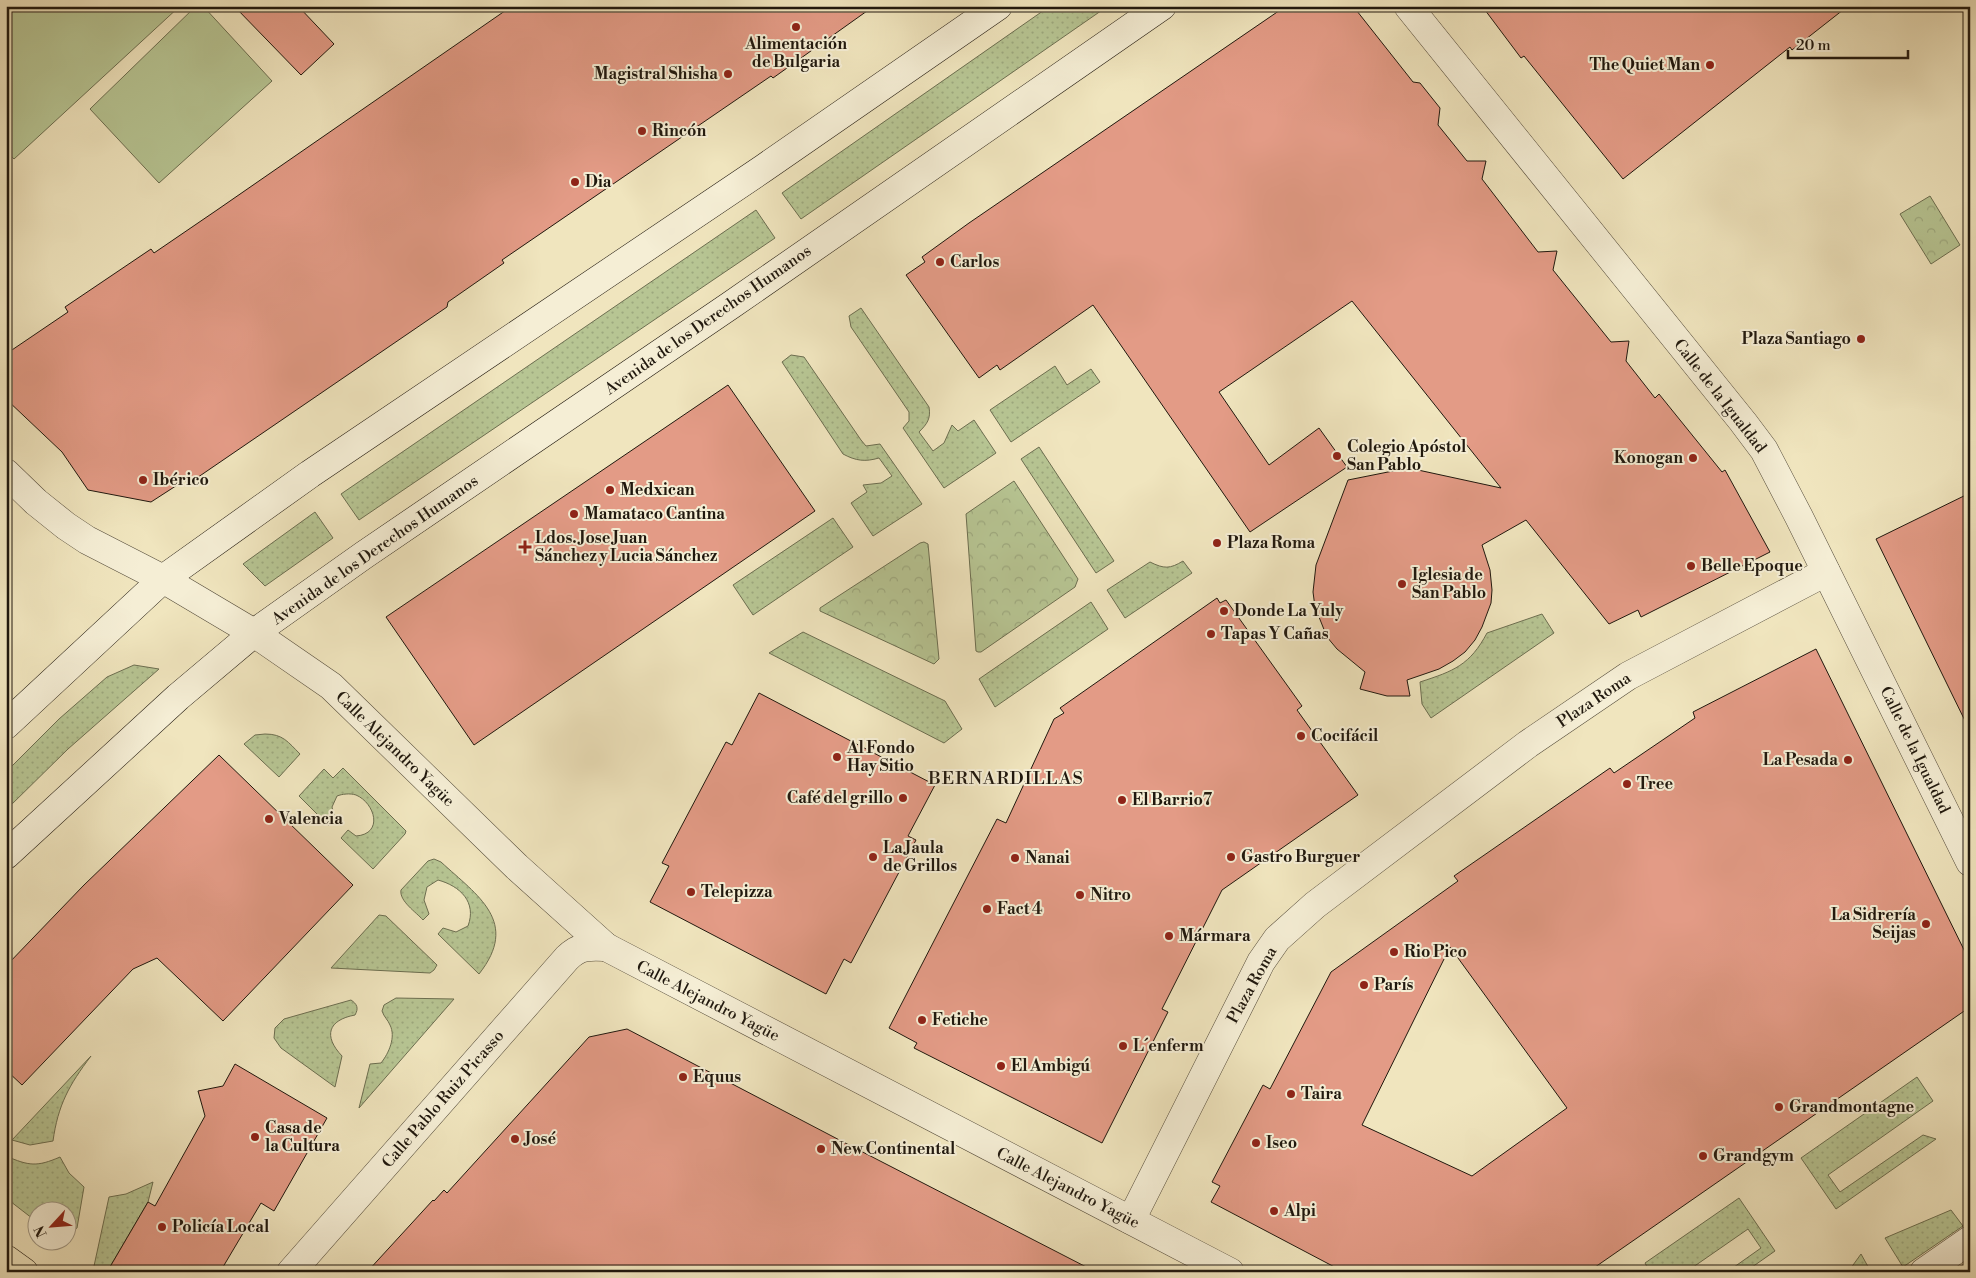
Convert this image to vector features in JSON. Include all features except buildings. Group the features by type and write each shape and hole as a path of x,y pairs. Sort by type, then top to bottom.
{"highway":[{"path":"6,1259 24,1272"}],"street":[{"path":"6,725 163,579 310,474 764,168 998,6"},
{"name":"Avenida de los Derechos Humanos","path":"6,855 178,697 254,633 364,555 731,305 1162,6"},
{"name":"Calle de la Igualdad","path":"1408,6 1764,450 1970,862"},
{"name":"Avenida de los Derechos Humanos","path":"6,473 36,502 87,540 163,579 254,633"},
{"name":"Plaza Roma","path":"1131,1220 1261,962 1277,939 1297,920 1394,843 1528,744 1628,676 1826,572"},
{"name":"Calle Alejandro Yagüe","path":"254,633 331,686 517,867 606,947 1230,1272"},
{"name":"Calle Pablo Ruiz Picasso","path":"291,1272 567,958 575,950 583,947 606,947"},
{"path":"1924,1272 1970,1240"}],"green space":[{"path":"6,6 180,6 14,159 6,151"},
{"path":"196,6 203,6 272,81 159,183 90,109"},
{"path":"1050,6 1108,6 801,219 782,193"},
{"path":"1930,196 1960,245 1931,264 1900,214"},
{"path":"756,210 775,238 359,520 341,494"},
{"path":"861,308 929,407 928,421 919,432 933,451 944,443 952,425 958,431 974,420 996,453 944,488 903,428 909,421 909,412 851,327 849,316"},
{"path":"791,355 804,357 861,440 866,446 880,444 922,504 873,536 851,503 867,492 863,485 881,483 892,476 879,458 861,460 843,454 782,362"},
{"path":"1055,366 1067,385 1091,369 1100,382 1011,442 990,410"},
{"path":"1039,447 1114,561 1096,573 1021,459"},
{"path":"1014,481 1078,579 1075,587 981,652 978,652 976,651 966,514"},
{"path":"315,512 333,538 265,586 243,564"},
{"path":"833,518 853,547 753,615 733,585"},
{"path":"924,542 928,544 939,659 934,664 820,611 820,608"},
{"path":"1183,561 1192,573 1125,618 1107,590 1150,562 1167,567 1174,566"},
{"path":"1091,602 1108,629 995,707 979,679"},
{"path":"1542,614 1554,633 1431,718 1422,704 1420,682 1452,670 1467,660 1481,644 1487,633"},
{"path":"803,632 945,701 962,729 944,743 769,653"},
{"path":"134,665 159,669 68,749 9,807 6,806 6,772 59,719 107,677"},
{"path":"265,734 281,737 300,754 279,777 244,744 255,735"},
{"path":"343,768 406,831 373,869 341,838 348,830 356,836 365,834 370,830 374,818 368,804 363,799 351,794 337,796 332,807 335,819 329,826 299,796 324,769 333,778"},
{"path":"434,859 441,862 480,899 489,911 495,925 496,939 491,956 479,974 438,934 443,928 456,932 468,926 470,910 465,896 453,886 438,880 427,887 424,900 429,914 423,920 409,906 401,894 401,890 428,861"},
{"path":"379,915 386,916 437,965 434,970 430,973 331,968"},
{"path":"396,998 454,999 359,1108 370,1064 381,1063 391,1045 392,1030 382,1011 384,1005"},
{"path":"351,1000 357,1006 355,1015 339,1021 331,1030 332,1042 342,1056 335,1087 281,1048 274,1038 275,1028 284,1019"},
{"path":"91,1056 76,1076 61,1106 53,1141 30,1145 12,1140"},
{"path":"1917,1077 1933,1101 1828,1175 1840,1192 1923,1135 1936,1139 1836,1209 1801,1158"},
{"path":"6,1156 33,1164 39,1164 60,1157 69,1173 84,1187 78,1222 78,1200 28,1200 28,1215 6,1198"},
{"path":"153,1182 148,1202 107,1272 96,1272 94,1266 109,1197 126,1194"},
{"path":"1739,1198 1775,1251 1745,1272 1727,1272 1761,1248 1748,1229 1686,1272 1650,1272 1645,1263"},
{"path":"1951,1210 1963,1226 1903,1267 1885,1238"},
{"path":"1861,1254 1871,1272 1848,1272"}],"place":[{"name":"Alimentación de Bulgaria","path":"796,27"},
{"name":"The Quiet Man","path":"1710,65"},
{"name":"Magistral Shisha","path":"728,74"},
{"name":"Rincón","path":"642,131"},
{"name":"Dia","path":"575,182"},
{"name":"Carlos","path":"940,262"},
{"name":"Plaza Santiago","path":"1861,339"},
{"name":"Colegio Apóstol San Pablo","path":"1337,456"},
{"name":"Konogan","path":"1693,458"},
{"name":"Ibérico","path":"143,480"},
{"name":"Medxican","path":"610,490"},
{"name":"Mamataco Cantina","path":"574,514"},
{"name":"Plaza Roma","path":"1217,543"},
{"name":"Ldos. Jose Juan Sánchez y Lucia Sánchez","path":"525,547"},
{"name":"Belle Epoque","path":"1691,566"},
{"name":"Iglesia de San Pablo","path":"1402,584"},
{"name":"Donde La Yuly","path":"1224,611"},
{"name":"Tapas Y Cañas","path":"1211,634"},
{"name":"Cocifácil","path":"1301,736"},
{"name":"Al Fondo Hay Sitio","path":"837,757"},
{"name":"La Pesada","path":"1848,760"},
{"name":"Tree","path":"1627,784"},
{"name":"Café del grillo","path":"903,798"},
{"name":"El Barrio7","path":"1122,800"},
{"name":"Valencia","path":"269,819"},
{"name":"La Jaula de Grillos","path":"873,857"},
{"name":"Gastro Burguer","path":"1231,857"},
{"name":"Nanai","path":"1015,858"},
{"name":"Telepizza","path":"691,892"},
{"name":"Nitro","path":"1080,895"},
{"name":"Fact 4","path":"987,909"},
{"name":"La Sidrería Seijas","path":"1926,924"},
{"name":"Mármara","path":"1169,936"},
{"name":"Rio Pico","path":"1394,952"},
{"name":"París","path":"1364,985"},
{"name":"Fetiche","path":"922,1020"},
{"name":"L´enferm","path":"1123,1046"},
{"name":"El Ambigú","path":"1001,1066"},
{"name":"Equus","path":"683,1077"},
{"name":"Taira","path":"1291,1094"},
{"name":"Grandmontagne","path":"1779,1107"},
{"name":"Casa de la Cultura","path":"255,1137"},
{"name":"José","path":"515,1139"},
{"name":"Iseo","path":"1256,1143"},
{"name":"New Continental","path":"821,1149"},
{"name":"Grandgym","path":"1703,1156"},
{"name":"Alpi","path":"1274,1211"},
{"name":"Policía Local","path":"162,1227"}],"district":[{"name":"BERNARDILLAS","path":"1006,778"}]}
